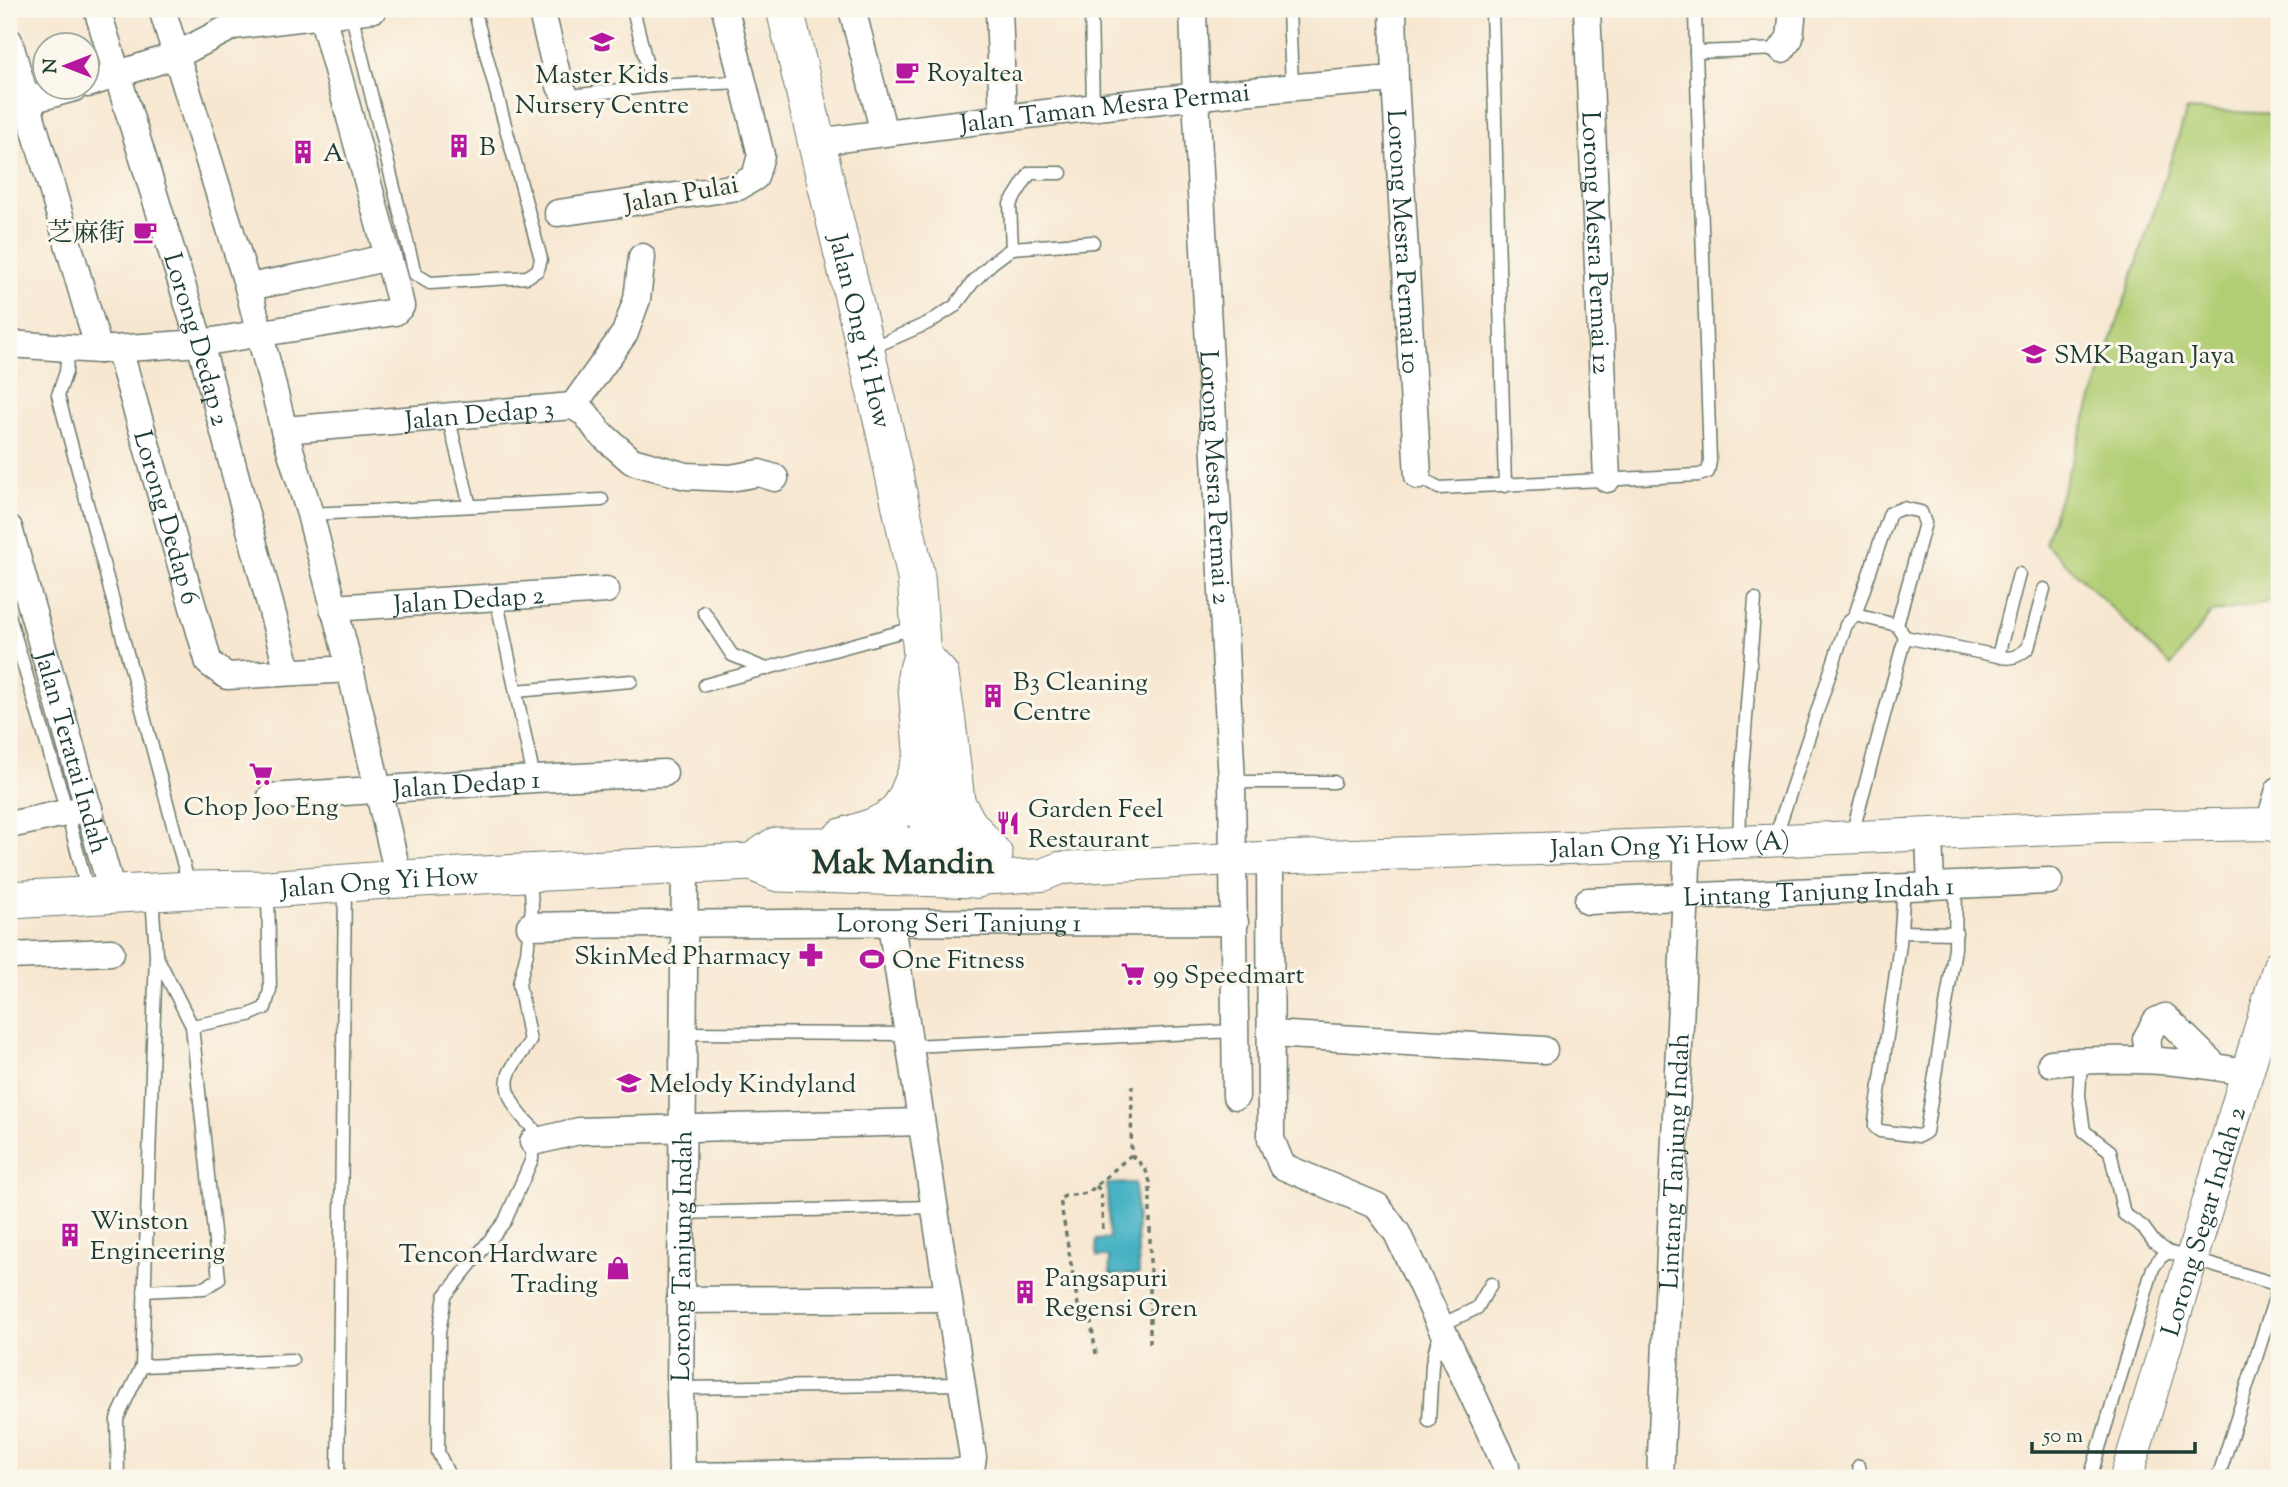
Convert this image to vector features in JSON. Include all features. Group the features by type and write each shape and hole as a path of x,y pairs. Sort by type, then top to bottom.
{"main road":[{"name":"Jalan Ong Yi How","path":"785,9 884,428 916,577 921,641 916,676 924,753 944,849"},
{"name":"Jalan Ong Yi How","path":"921,641 940,675 956,801 944,849"},
{"path":"814,845 881,825 895,815 907,801 924,753"},
{"path":"956,801 985,867"},
{"name":"Jalan Ong Yi How","path":"752,862 776,846 944,849"},
{"path":"879,875 924,865 944,849 985,867"},
{"name":"Jalan Ong Yi How","path":"9,900 191,890 268,889 399,878 752,862 778,873 879,875 985,867"}],"street":[{"name":"Lorong Dedap 2","path":"97,9 200,343 288,671"},
{"path":"162,9 248,287 284,430 310,514 350,668 399,878"},
{"path":"541,9 564,93"},
{"name":"Jalan Pulai","path":"558,213 738,187 755,177 761,155 725,9"},
{"path":"852,9 884,133"},
{"path":"999,9 1003,118"},
{"name":"Lorong Mesra Permai 2","path":"1193,9 1232,782 1236,1096"},
{"name":"Lorong Mesra Permai 10","path":"1393,9 1418,476"},
{"name":"Lorong Mesra Permai 12","path":"1587,9 1607,479"},
{"path":"1783,48 1790,38 1793,9"},
{"path":"102,80 177,55 233,26 363,10"},
{"path":"9,344 109,349 200,343 396,312 401,306 322,15"},
{"name":"Lorong Dedap 6","path":"9,41 209,663 227,676 288,671"},
{"name":"Jalan Taman Mesra Permai","path":"817,142 1093,106 1292,86 1395,79"},
{"path":"27,101 32,100"},
{"path":"248,287 388,257"},
{"path":"573,407 625,333 637,299 642,257"},
{"name":"Jalan Dedap 3","path":"284,430 573,407 586,414 599,432 632,461 686,476 730,478 759,473 775,478"},
{"name":"Jalan Teratai Indah","path":"9,528 101,896"},
{"name":"Jalan Dedap 2","path":"333,608 606,590"},
{"path":"288,671 350,668"},
{"name":"Jalan Dedap 1","path":"271,797 664,773"},
{"path":"2274,826 2279,790"},
{"path":"9,825 78,810"},
{"name":"Jalan Ong Yi How (A)","path":"985,867 1042,875 1060,868 1234,859 2102,827 2274,826"},
{"path":"1929,835 1943,886"},
{"name":"Lintang Tanjung Indah","path":"1660,1478 1688,844"},
{"path":"1270,858 1271,1139 1282,1166 1377,1206 1397,1233 1506,1466"},
{"name":"Lorong Tanjung Indah","path":"683,1477 680,1300 685,867"},
{"name":"Lintang Tanjung Indah 1","path":"1588,901 2049,881"},
{"name":"Lorong Seri Tanjung 1","path":"530,926 684,923 1235,922"},
{"path":"683,1477 868,1475 971,1470 973,1457 891,924"},
{"path":"9,956 111,952"},
{"name":"Lorong Segar Indah 2","path":"2126,1478 2179,1256 2247,1073 2279,966"},
{"path":"2149,1060 2146,1039 2156,1021 2165,1017 2215,1066"},
{"path":"1271,1034 1544,1050"},
{"path":"2051,1063 2149,1060 2215,1066 2247,1073"},
{"path":"533,1142 579,1131 921,1122"},
{"path":"680,1300 948,1298"}],"lane":[{"path":"363,10 415,274 430,283 527,276 538,270 541,259 474,9"},
{"path":"634,9 652,86"},
{"path":"1091,9 1093,106"},
{"path":"1289,9 1292,86"},
{"path":"1492,9 1505,486"},
{"path":"1418,476 1439,488 1699,475 1708,472 1710,461 1695,9"},
{"path":"1696,52 1783,48"},
{"path":"564,93 572,96 652,86 743,82"},
{"path":"1012,248 1010,204 1030,173 1061,173"},
{"path":"865,350 928,323 955,306 983,272 1012,248 1093,242"},
{"path":"68,348 66,372 58,395 191,890"},
{"path":"448,416 470,506"},
{"path":"310,514 602,500"},
{"path":"1774,841 1846,625 1855,615 1890,513 1903,508 1921,512 1925,523 1897,625"},
{"path":"1998,656 2019,574"},
{"path":"1855,615 1897,625 1905,637 2008,659 2028,648 2044,589"},
{"path":"496,597 534,779"},
{"path":"1740,842 1741,785 1755,599"},
{"path":"704,612 732,654 766,669"},
{"path":"9,616 78,810"},
{"path":"1850,838 1905,637"},
{"path":"705,685 766,669 921,641"},
{"path":"516,691 631,681"},
{"path":"1232,782 1334,782"},
{"path":"450,1478 438,1452 439,1333 445,1296 505,1221 532,1159 533,1128 520,1117 508,1091 508,1075 530,1041 519,984 527,953 532,906 530,872"},
{"path":"338,1478 345,883"},
{"path":"1904,887 1901,932 1875,1127 1919,1136 1926,1132 1956,933 1943,886"},
{"path":"192,1026 249,1015 265,1008 271,990 268,889"},
{"path":"118,1478 117,1419 142,1366 156,954 152,892"},
{"path":"1901,932 1956,933"},
{"path":"144,1291 204,1288 219,1279 192,1026 156,954"},
{"path":"684,1032 909,1040 1236,1031"},
{"path":"2081,1060 2079,1095 2084,1131 2110,1151 2124,1214 2143,1227 2154,1242 2179,1256 2279,1285 2218,1478"},
{"path":"681,1213 934,1207"},
{"path":"2090,1478 2153,1268 2160,1258 2179,1256"},
{"path":"1429,1421 1432,1364 1441,1325 1476,1308 1491,1284"},
{"path":"142,1366 292,1360"},
{"path":"680,1388 962,1384"}],"path":[{"path":"1096,1354 1089,1310 1079,1311 1060,1199 1088,1193 1131,1155 1132,1086"},
{"path":"1131,1155 1145,1168 1150,1182 1150,1345"},
{"path":"1096,1186 1101,1191 1103,1231"}],"green space":[{"path":"2187,110 2279,114 2279,600 2211,613 2171,666 2045,543"}],"water":[{"path":"1135,1183 1139,1274 1110,1275 1109,1257 1097,1257 1096,1240 1109,1239 1107,1184"}],"place":[{"name":"Master Kids Nursery Centre","path":"602,42"},
{"name":"Royaltea","path":"907,72"},
{"name":"B","path":"459,146"},
{"name":"A","path":"303,152"},
{"name":"芝麻街","path":"145,232"},
{"name":"SMK Bagan Jaya","path":"2034,354"},
{"name":"B3 Cleaning Centre","path":"993,696"},
{"name":"Chop Joo Eng","path":"261,774"},
{"name":"Garden Feel Restaurant","path":"1008,823"},
{"name":"SkinMed Pharmacy","path":"811,955"},
{"name":"One Fitness","path":"872,959"},
{"name":"99 Speedmart","path":"1133,974"},
{"name":"Melody Kindyland","path":"629,1083"},
{"name":"Winston Engineering","path":"70,1235"},
{"name":"Tencon Hardware Trading","path":"618,1268"},
{"name":"Pangsapuri Regensi Oren","path":"1025,1292"}],"district":[{"name":"Mak Mandin","path":"903,861"}]}
